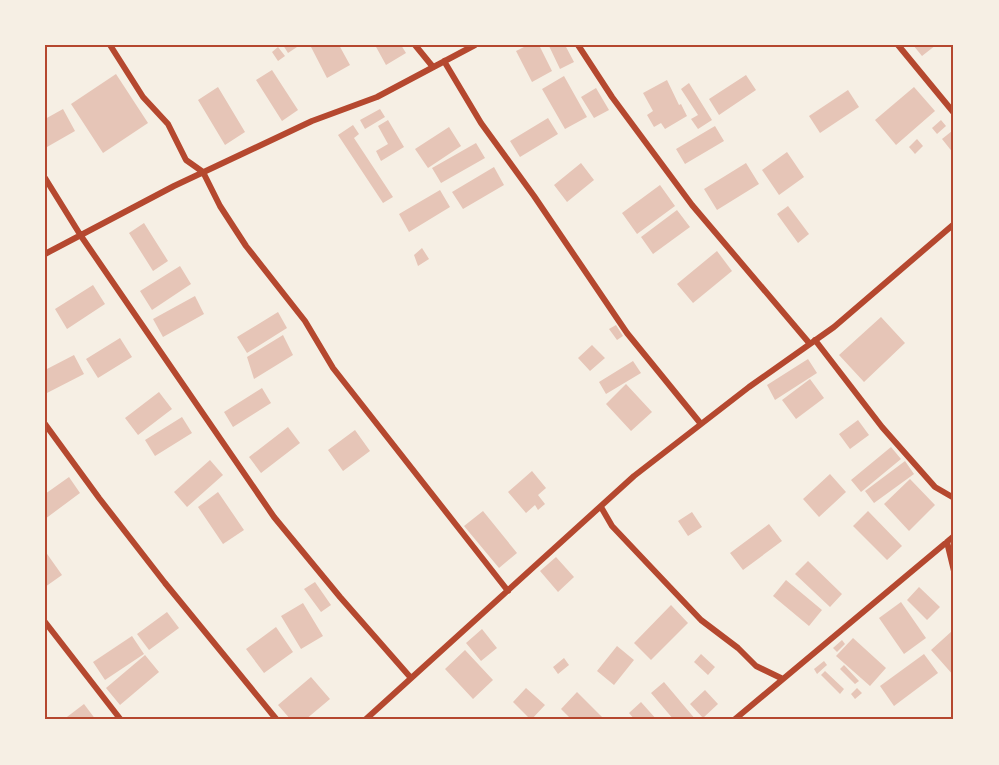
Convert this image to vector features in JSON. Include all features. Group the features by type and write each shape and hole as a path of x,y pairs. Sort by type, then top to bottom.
{"street":[{"path":"110,45 143,97 168,124 186,160 203,172 220,206 246,246 304,321 333,368 508,591"},
{"path":"415,45 433,67"},
{"path":"45,254 203,172 312,121 377,98 475,45"},
{"path":"578,45 612,97 692,205 813,342 882,428 935,487 954,498"},
{"path":"898,45 954,113"},
{"path":"444,61 481,123 534,196 627,333 701,424"},
{"path":"45,178 81,236 274,517 411,678"},
{"path":"365,720 634,476 842,320 954,224"},
{"path":"45,424 150,564 277,720"},
{"path":"601,507 612,526 701,620 738,648 756,666 783,679"},
{"path":"734,720 954,536"},
{"path":"947,542 954,571"},
{"path":"45,622 121,720"}],"building":[{"path":"283,45 300,45 288,53"},
{"path":"339,45 350,65 327,78 311,47"},
{"path":"375,45 401,45 406,53 386,65"},
{"path":"528,45 539,45 552,71 532,82 516,51"},
{"path":"565,45 574,62 560,69 549,46"},
{"path":"913,45 936,45 922,56"},
{"path":"278,47 285,56 278,61 272,52"},
{"path":"272,70 298,110 282,121 256,80"},
{"path":"116,74 148,123 103,153 71,104"},
{"path":"746,75 756,90 719,115 709,99"},
{"path":"564,76 587,117 565,129 542,89"},
{"path":"667,80 687,116 665,129 661,123 654,127 647,115 653,111 643,93"},
{"path":"689,83 712,120 698,129 691,119 698,115 681,89"},
{"path":"218,87 245,132 225,145 198,100"},
{"path":"914,87 935,111 896,145 875,120"},
{"path":"596,88 609,110 594,118 581,97"},
{"path":"848,90 859,107 820,133 809,116"},
{"path":"63,109 75,131 47,147 45,119"},
{"path":"380,109 385,117 365,129 360,120"},
{"path":"548,118 558,134 520,157 510,141"},
{"path":"388,120 404,147 381,161 376,151 388,144 378,126"},
{"path":"941,120 946,126 937,134 932,128"},
{"path":"353,125 359,134 354,138 393,197 383,203 338,135"},
{"path":"715,126 724,141 685,164 676,149"},
{"path":"449,127 461,146 428,168 415,149"},
{"path":"952,131 954,134 954,154 942,139"},
{"path":"917,139 923,146 915,154 909,147"},
{"path":"476,143 485,158 441,183 432,168"},
{"path":"787,152 804,177 779,195 762,170"},
{"path":"581,163 594,180 567,202 554,185"},
{"path":"746,163 759,184 717,210 704,189"},
{"path":"494,167 504,185 463,209 452,192"},
{"path":"660,185 675,206 637,234 622,213"},
{"path":"440,190 450,207 409,232 399,214"},
{"path":"788,206 809,234 798,243 777,214"},
{"path":"677,210 690,227 653,254 641,237"},
{"path":"144,223 168,261 153,271 129,233"},
{"path":"422,248 429,259 418,266 414,255"},
{"path":"717,251 732,271 693,303 677,284"},
{"path":"180,266 191,284 152,310 140,291"},
{"path":"93,285 105,304 67,329 55,309"},
{"path":"195,296 204,314 163,337 153,319"},
{"path":"278,312 287,328 247,353 237,337"},
{"path":"881,317 905,343 864,382 839,355"},
{"path":"616,325 623,336 617,340 609,329"},
{"path":"283,335 293,355 254,379 247,357"},
{"path":"120,338 132,357 98,378 86,359"},
{"path":"592,345 605,358 590,371 578,358"},
{"path":"74,355 84,374 45,394 45,370"},
{"path":"808,359 817,373 775,400 767,385"},
{"path":"633,361 641,373 606,394 599,382"},
{"path":"810,379 824,398 796,419 782,400"},
{"path":"626,384 652,412 631,431 606,404"},
{"path":"262,388 271,403 233,427 224,412"},
{"path":"159,392 172,409 138,435 125,418"},
{"path":"182,417 192,433 155,456 145,440"},
{"path":"858,420 869,435 850,449 839,434"},
{"path":"288,427 300,443 261,473 249,457"},
{"path":"355,430 370,451 343,471 328,450"},
{"path":"891,447 901,459 861,492 851,480"},
{"path":"210,460 223,475 187,507 174,492"},
{"path":"905,461 914,474 874,503 865,491"},
{"path":"532,471 546,488 538,495 545,504 538,510 535,505 526,513 508,492"},
{"path":"830,474 846,492 819,517 803,499"},
{"path":"69,477 80,493 45,519 45,494"},
{"path":"910,479 935,505 909,531 884,504"},
{"path":"218,492 244,530 223,544 198,507"},
{"path":"483,511 517,553 499,568 464,526"},
{"path":"868,511 902,546 887,560 853,526"},
{"path":"692,512 702,527 688,536 678,521"},
{"path":"769,524 782,541 743,570 730,553"},
{"path":"45,551 62,575 45,587"},
{"path":"556,557 574,577 558,592 540,571"},
{"path":"808,561 842,594 830,607 795,574"},
{"path":"786,580 822,610 809,626 773,596"},
{"path":"315,582 331,605 321,612 304,589"},
{"path":"919,587 940,607 927,620 907,600"},
{"path":"901,602 926,638 904,654 879,618"},
{"path":"303,603 323,636 301,649 281,616"},
{"path":"671,605 688,623 651,660 634,643"},
{"path":"167,612 179,628 149,650 137,634"},
{"path":"276,627 293,652 264,673 246,649"},
{"path":"482,629 497,648 481,661 466,643"},
{"path":"952,631 954,634 954,676 931,650"},
{"path":"132,636 144,654 105,680 93,662"},
{"path":"853,638 886,668 870,686 836,656"},
{"path":"842,640 845,644 837,652 833,648"},
{"path":"617,646 634,660 614,685 597,671"},
{"path":"465,650 493,680 473,699 445,669"},
{"path":"701,654 715,667 708,675 694,662"},
{"path":"924,654 938,673 894,706 880,686"},
{"path":"145,655 159,672 120,705 106,688"},
{"path":"564,658 569,665 558,674 553,667"},
{"path":"824,661 827,665 817,674 814,669"},
{"path":"844,665 859,681 855,684 840,669"},
{"path":"825,671 844,689 840,694 821,675"},
{"path":"311,677 330,699 305,720 291,720 278,705"},
{"path":"664,682 696,720 674,720 651,693"},
{"path":"526,688 545,705 531,720 513,702"},
{"path":"857,688 862,693 855,699 851,694"},
{"path":"705,690 718,704 703,718 690,704"},
{"path":"577,692 605,720 572,720 561,709"},
{"path":"641,702 657,720 635,720 629,713"},
{"path":"84,704 96,720 63,720"}]}
